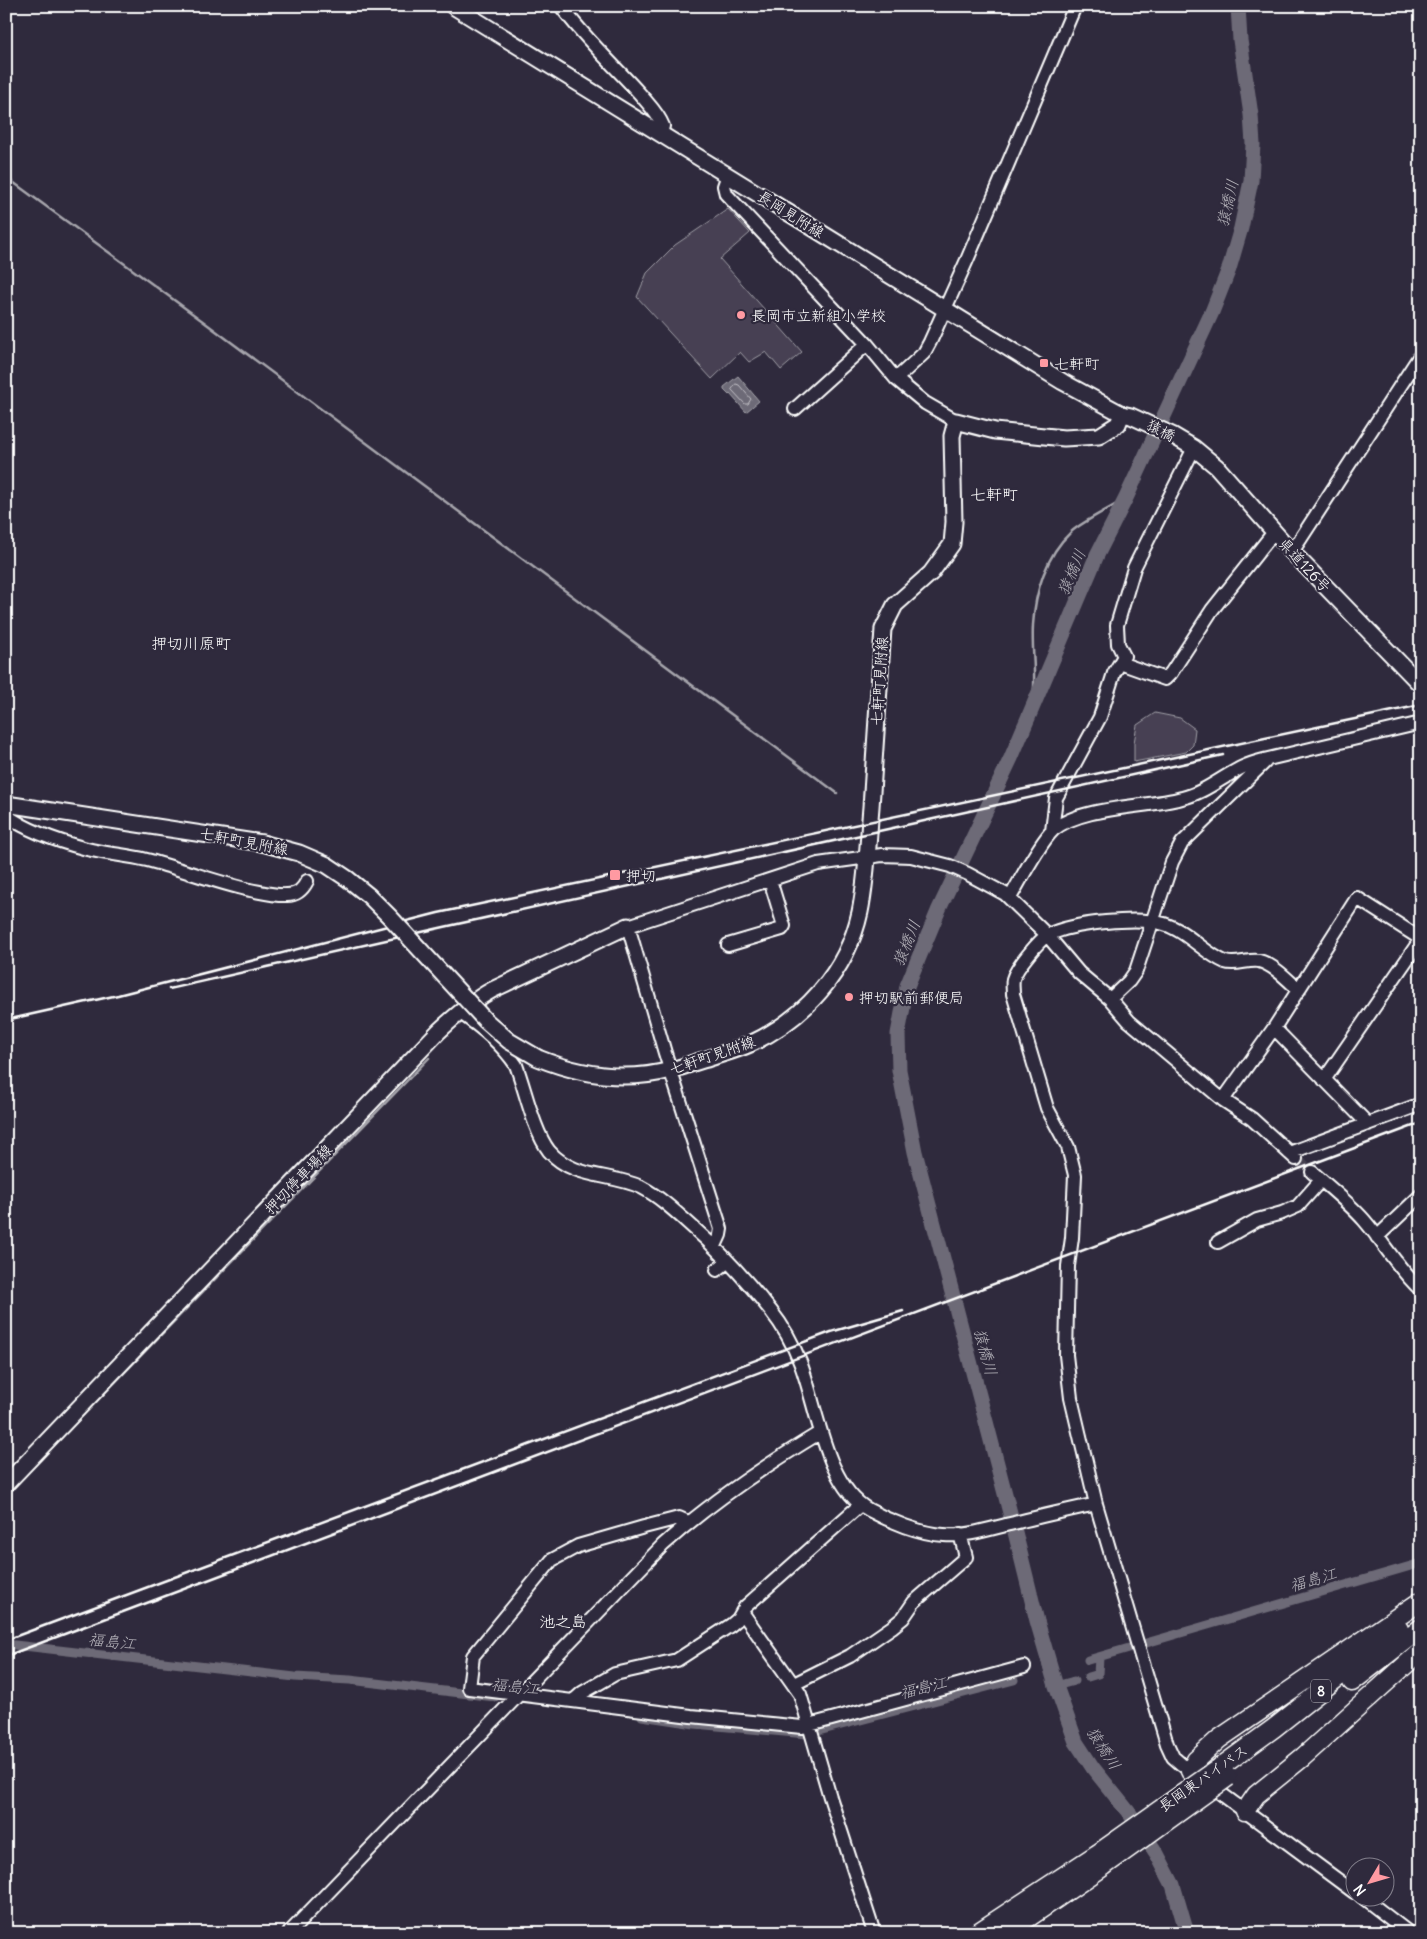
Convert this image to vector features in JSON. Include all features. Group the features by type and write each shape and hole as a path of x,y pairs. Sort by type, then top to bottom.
{"highway":[{"path":"1190,1771 1196,1760 1219,1739 1421,1601"},
{"name":"長岡東バイパス","path":"1223,1772 1274,1728 1421,1612"},
{"name":"長岡東バイパス","path":"1006,1933 1100,1860 1421,1628"},
{"path":"1245,1811 1256,1795 1303,1756 1421,1651"},
{"name":"長岡東バイパス","path":"977,1933 1100,1860"}],"main road":[{"name":"長岡見附線","path":"453,6 1062,382 1127,415"},
{"path":"956,421 995,431 1064,438 1098,436 1118,424 1127,415"},
{"name":"猿橋","path":"1127,415 1153,425 1192,447"},
{"name":"七軒町見附線","path":"6,804 262,843 299,853 327,864 369,896 485,1020 509,1041 538,1058 572,1070 592,1074 632,1076 670,1070 749,1045 787,1023 810,1003 832,977 849,946 860,912 866,857 883,629 894,604 930,573 952,544 954,522 952,436 956,421"},
{"name":"県道126号","path":"1192,447 1226,477 1292,552 1421,685"},
{"name":"押切停車場線","path":"6,1484 459,1012 474,1000 492,990 628,926"}],"street":[{"path":"562,6 578,28 626,78 657,115 663,126 661,133"},
{"path":"896,379 924,353 1076,6"},
{"path":"728,176 724,186 726,194 867,344 896,379 925,403 956,421"},
{"path":"795,409 867,344"},
{"path":"1292,552 1421,354"},
{"path":"1010,898 1052,831 1056,798 1100,717 1114,674 1124,656 1118,644 1117,625 1134,568 1192,447"},
{"path":"1120,663 1165,679 1171,673 1212,610 1274,532"},
{"path":"1052,831 1072,820 1113,809 1144,806 1183,798 1212,785 1244,766 1268,758 1421,723"},
{"path":"1110,999 1130,981 1136,972 1172,862 1182,843 1268,758"},
{"path":"6,815 18,824 52,838 87,849 145,859 232,886 286,896 294,895 302,890 307,881"},
{"path":"715,1246 721,1229 670,1070 628,926 818,864 866,857 896,856 925,859 956,869 992,886 1010,898 1047,935 1079,973 1110,999 1129,1021 1223,1100 1252,1119 1292,1156 1421,1104"},
{"path":"728,946 782,929 784,926 770,880"},
{"path":"1223,1100 1274,1028 1357,898 1421,939 1324,1080"},
{"path":"1299,990 1271,967 1259,962 1232,964 1224,962 1186,935 1166,924 1153,920 1099,922 1071,927 1047,935 1034,948 1014,977 1013,994 1047,1108 1068,1147 1075,1175 1072,1238 1068,1266 1066,1372 1075,1421 1096,1504 1167,1744 1173,1757 1190,1771 1344,1885"},
{"path":"459,1012 472,1021 511,1057 516,1065 544,1142 559,1160 568,1167 591,1175 624,1181 640,1187 678,1214 715,1246 772,1312 785,1332 800,1363 821,1432 837,1475 845,1488 860,1505 872,1512 923,1532 945,1536 978,1532 1096,1504"},
{"path":"1274,1028 1368,1124"},
{"path":"1218,1242 1256,1220 1282,1213 1298,1206 1317,1176 1350,1205 1401,1270 1421,1290"},
{"path":"1377,1237 1421,1195"},
{"path":"717,1270 728,1261"},
{"path":"289,1933 688,1522 821,1432"},
{"path":"572,1701 582,1692 616,1674 677,1660 731,1625 738,1619 745,1607 860,1505"},
{"path":"688,1522 679,1518 644,1527 578,1546 552,1560 473,1656 469,1688 691,1716 802,1727 1024,1667"},
{"path":"794,1684 850,1656 903,1618 914,1602 966,1557 960,1534"},
{"path":"742,1612 794,1684 802,1700 830,1797 874,1933"},
{"path":"1374,1906 1409,1933"}],"shaded area":[{"path":"728,209 750,233 720,259 802,352 781,370 766,352 749,362 740,352 712,379 637,297 647,273 675,245"},
{"path":"1155,713 1180,718 1195,729 1193,745 1186,752 1134,762 1134,743 1137,725"}],"water":[{"path":"738,376 759,401 746,412 724,390 724,387"}],"waterway":[{"name":"猿橋川","path":"1187,1933 1173,1885 1157,1854 1130,1814 1093,1768 1076,1742 1056,1686 1037,1621 915,1152 899,1070 898,1034 907,986 939,909 1011,758 1097,555 1126,498 1212,312 1229,269 1241,228 1251,181 1253,144 1251,115 1240,40 1238,6"},
{"name":"猿橋川","path":"1238,8 1242,6"},
{"path":"6,177 837,793"},
{"path":"1027,720 1031,708 1034,684 1034,612 1043,575 1062,541 1071,532 1126,498"},
{"path":"35,1465 429,1058"},
{"path":"6,1494 12,1489"},
{"name":"福島江","path":"1088,1660 1421,1563"},
{"name":"福島江","path":"6,1644 295,1677 350,1680 495,1697"},
{"name":"福島江","path":"1088,1677 1098,1674 1099,1658"},
{"name":"福島江","path":"642,1716 695,1724 807,1734 1014,1680"},
{"name":"福島江","path":"1056,1686 1074,1681"}],"tunnel":[{"path":"1296,1159 1312,1172"}],"railway":[{"path":"6,1020 118,995 438,913 1421,705"},
{"path":"169,989 1223,755"},
{"path":"6,1656 1421,1123"},
{"path":"6,1640 831,1332 903,1311"}],"place":[{"name":"長岡市立新組小学校","path":"741,315"},
{"name":"七軒町","path":"1044,363"},
{"name":"押切","path":"615,875"},
{"name":"押切駅前郵便局","path":"849,997"}],"district":[{"name":"七軒町","path":"994,494"},
{"name":"押切川原町","path":"191,643"},
{"name":"池之島","path":"563,1621"}]}
